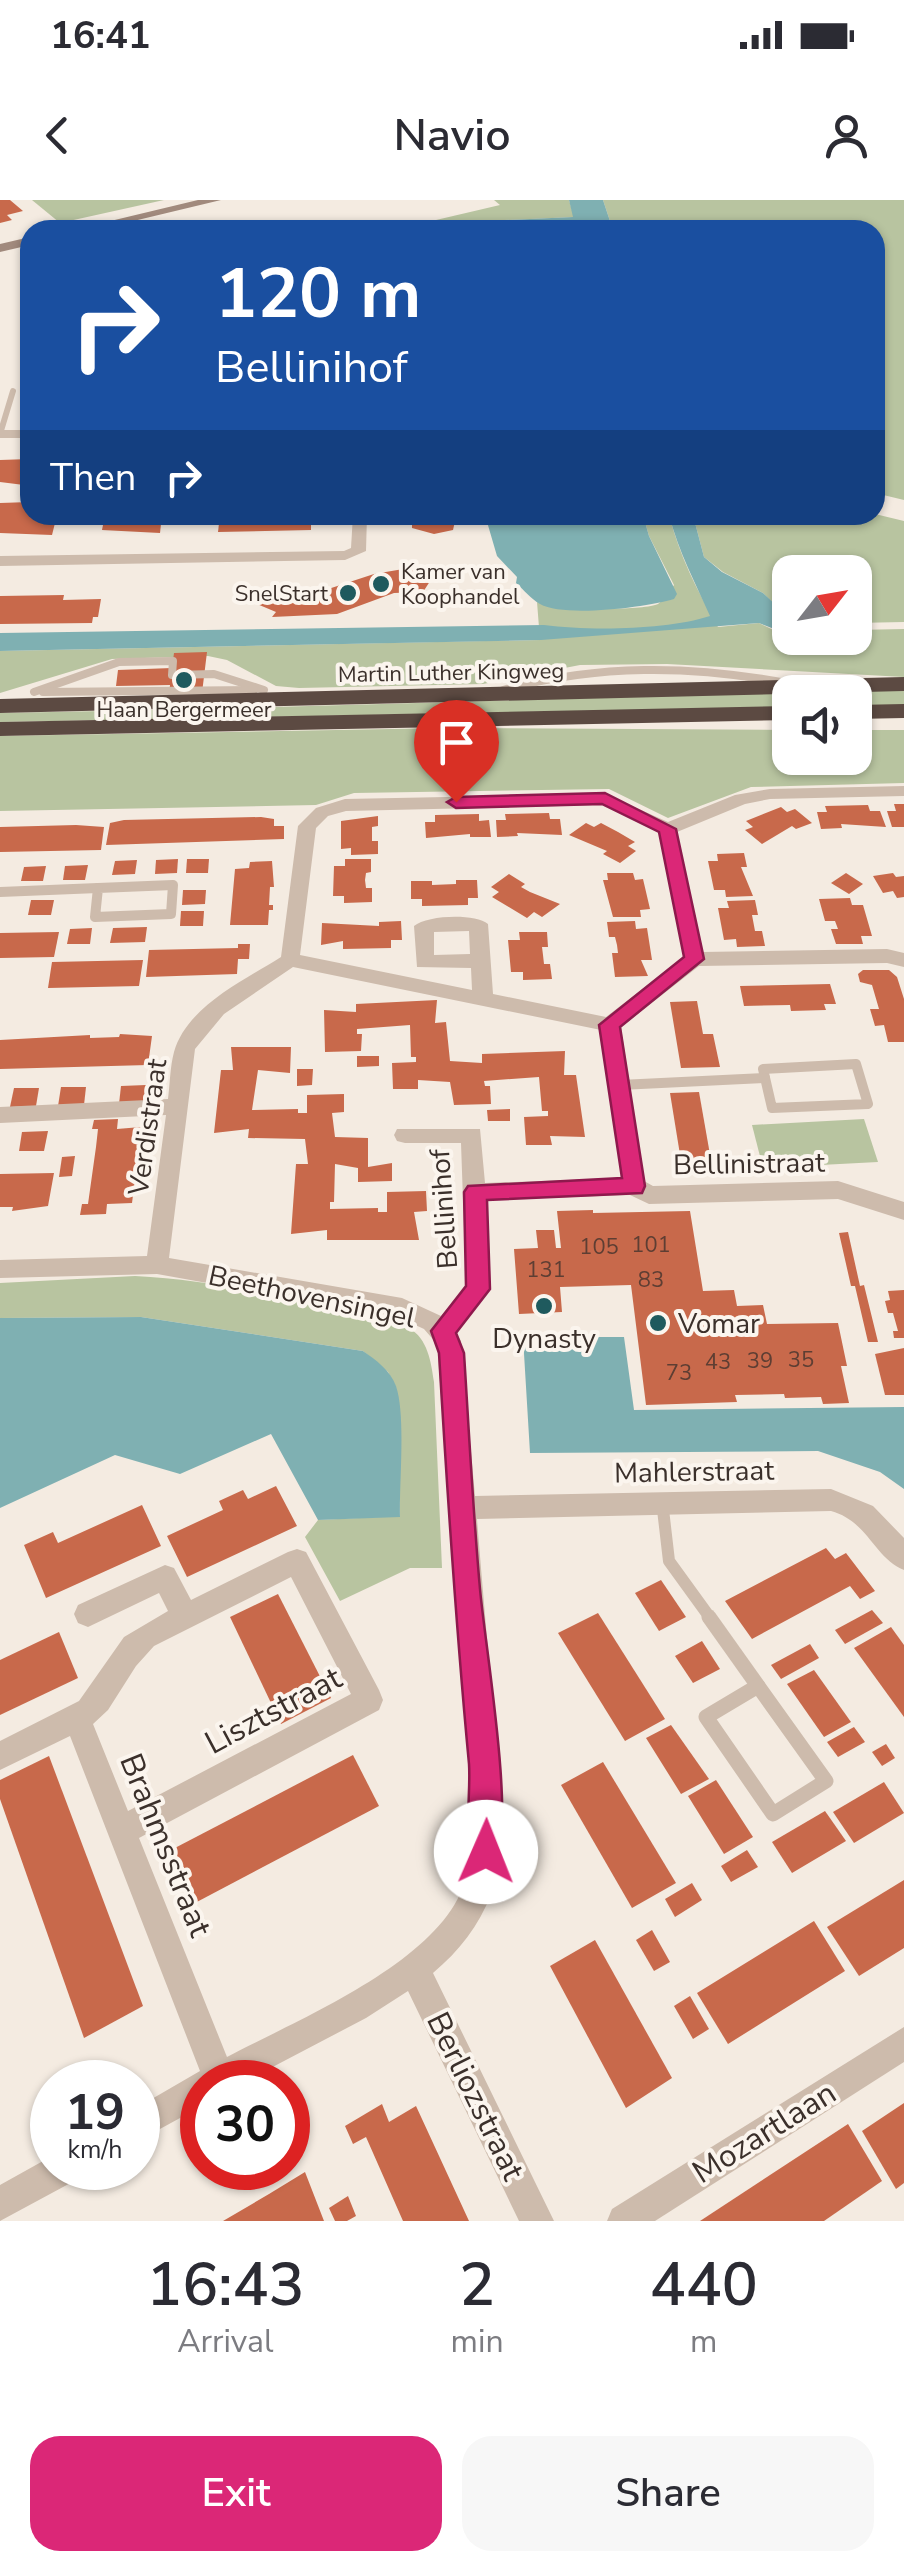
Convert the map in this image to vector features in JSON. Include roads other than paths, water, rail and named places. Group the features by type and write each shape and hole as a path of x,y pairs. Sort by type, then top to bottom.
{"highway":[{"name":"Martin Luther Kingweg","path":"0,703 332,700 904,684"},
{"path":"264,690 332,700"},
{"path":"0,703 34,692"},
{"path":"872,712 904,711"},
{"name":"Martin Luther Kingweg","path":"0,729 772,713"}],"main road":[{"path":"124,220 215,200"}],"street":[{"path":"0,562 345,555 358,551 359,525"},
{"path":"904,791 770,794 741,799 667,829 605,799 332,808 313,817 306,826 290,960 610,1025 694,959 888,956 904,960"},
{"path":"667,829 694,959"},
{"name":"Verdistraat","path":"157,1264 185,1049 218,1008 290,960"},
{"path":"480,961 482,999"},
{"path":"610,1025 634,1186"},
{"path":"0,1115 175,1108"},
{"name":"Bellinihof","path":"405,1135 472,1136 478,1289 443,1331"},
{"name":"Bellinistraat","path":"476,1192 634,1186 650,1195 838,1190 904,1210"},
{"name":"Beethovensingel","path":"0,1269 157,1264 402,1308 419,1314 443,1331 452,1353 486,1794 486,1852 469,1910 454,1934 416,1971 253,2060"},
{"name":"Mahlerstraat","path":"462,1508 812,1498 841,1501 872,1518 904,1558"},
{"name":"Lisztstraat","path":"77,1718 102,1698 133,1645 297,1561 369,1700 123,1830"},
{"path":"88,1614 165,1577 185,1616"},
{"path":"0,1756 77,1718"},
{"name":"Brahmsstraat","path":"77,1718 123,1830 203,2060"},
{"name":"Berliozstraat","path":"416,1971 537,2221"},
{"name":"Mozartlaan","path":"624,2221 904,2043"},
{"path":"0,2204 30,2187"}],"lane":[{"path":"0,434 13,391"},
{"path":"34,692 119,662 173,661 169,692"},
{"path":"172,675 214,674 264,690"},
{"path":"34,692 264,690"},
{"path":"0,892 98,888 173,885 171,914 95,917 98,888"},
{"path":"856,1064 868,1104 772,1108 765,1078 763,1068 856,1064"},
{"path":"620,1085 765,1078"},
{"path":"662,1501 669,1561 759,1685 826,1781 773,1814 706,1717 759,1685"}],"water":[{"path":"569,200 603,200 610,220 507,220 573,217"},
{"path":"488,525 646,525 677,594 674,599 627,608 552,608 540,604 516,583 517,577 497,556"},
{"path":"672,525 696,525 704,557 772,601 772,628 759,623 541,640 0,651 0,633 544,625 628,628 710,616"},
{"path":"141,1317 363,1351 373,1358 390,1375 399,1399 400,1517 318,1520 271,1434 180,1474 115,1455 0,1508 0,1318"},
{"path":"523,1337 624,1337 634,1410 904,1407 904,1489 880,1472 818,1451 530,1453"}],"place":[{"name":"Kamer van Koophandel","path":"381,584"},
{"name":"SnelStart","path":"348,593"},
{"name":"Haan Bergermeer","path":"184,680"},
{"name":"Dynasty","path":"544,1306"},
{"name":"Vomar","path":"658,1323"}]}
